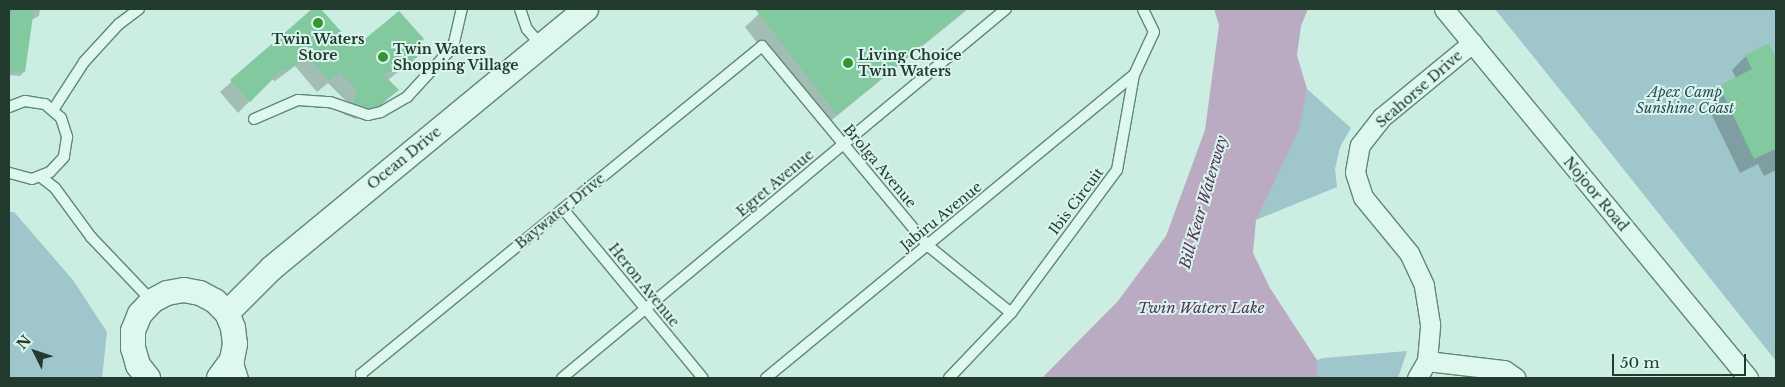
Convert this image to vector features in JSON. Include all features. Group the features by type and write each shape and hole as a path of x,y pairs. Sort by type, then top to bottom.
{"street":[{"name":"Ocean Drive","path":"227,313 272,268 586,9"},
{"name":"Nojoor Road","path":"1444,9 1748,378"},
{"name":"Seahorse Drive","path":"1417,378 1427,361 1430,324 1424,285 1409,253 1363,197 1355,172 1360,145 1382,117 1472,43"},
{"path":"148,378 138,366 132,348 133,331 140,314 152,301 167,293 184,290 200,292 215,301 227,313 234,328 235,344 230,372"},
{"path":"1427,361 1504,370 1516,378"}],"lane":[{"path":"54,110 84,62 118,24 139,9"},
{"path":"254,119 298,100 330,102 368,115 381,112 407,96 453,47 462,9"},
{"path":"520,9 527,29 541,45"},
{"name":"Egret Avenue","path":"562,378 1006,9"},
{"name":"Ibis Circuit","path":"949,378 1011,313 1117,170 1134,75 1154,32 1143,9"},
{"name":"Brolga Avenue","path":"762,46 928,245 1011,313"},
{"name":"Baywater Drive","path":"362,378 361,374 762,46"},
{"name":"Jabiru Avenue","path":"766,378 1134,75"},
{"path":"9,107 35,102 54,110 65,127 67,147 58,165 41,177 21,178 9,173"},
{"path":"41,177 54,188 90,237 152,301"},
{"name":"Heron Avenue","path":"563,208 703,378"}],"green space":[{"name":"Apex Camp Sunshine Coast","path":"1495,9 1776,9 1776,361 1605,146"},
{"path":"1307,89 1351,128 1340,147 1335,169 1337,187 1256,220 1304,107"},
{"path":"9,212 14,212 73,280 107,332 102,378 9,378"},
{"path":"1407,351 1398,378 1317,378 1317,360"}],"water":[{"name":"Twin Waters Lake","path":"1214,9 1308,9 1301,26 1297,55 1307,89 1304,107 1297,134 1256,220 1253,253 1270,288 1317,360 1317,378 1042,378 1118,301 1166,236 1205,130 1219,25"}],"building":[{"path":"9,9 34,9 25,72 9,71"},
{"name":"Twin Waters Shopping Village","path":"312,9 321,9 355,47 399,11 424,39 419,43 426,49 406,67 383,74 399,90 378,106 368,108 353,103 357,90 340,72 329,81 307,56 287,71 284,68 250,102 230,80"},
{"name":"Living Choice Twin Waters","path":"755,9 966,9 837,115"},
{"path":"1769,43 1776,58 1776,149 1754,159 1719,86 1752,69 1745,55"}],"place":[{"name":"Twin Waters Store","path":"318,23"},
{"name":"Twin Waters Shopping Village","path":"383,57"},
{"name":"Living Choice Twin Waters","path":"848,63"}],"water label":[{"name":"Bill Kear Waterway","path":"1203,202"}]}
